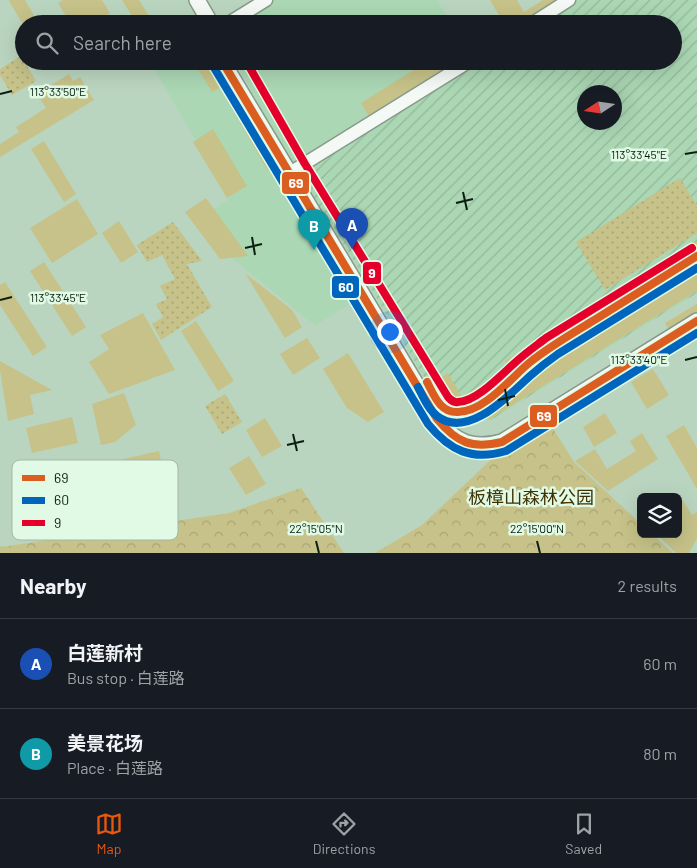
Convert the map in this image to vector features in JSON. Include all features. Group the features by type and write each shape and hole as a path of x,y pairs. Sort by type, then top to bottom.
{"main road":[{"path":"185,0 194,15"},
{"path":"197,0 206,15"},
{"path":"227,70 437,418 459,440 467,444 484,446 502,442 697,321"},
{"path":"239,70 296,169 440,404 450,412 457,413 476,407 501,390 533,360 552,346 697,256"}],"street":[{"path":"242,15 266,0"},
{"path":"545,15 569,0"},
{"path":"296,169 456,70"}],"shaded area":[{"path":"266,0 437,0 446,15 242,15"},
{"path":"565,0 697,0 697,293 491,420 462,424 442,407 372,290 296,169 454,70 682,70 682,15 542,15"},
{"path":"155,70 227,70 364,295 315,326 227,254 204,216 229,199"},
{"path":"239,70 454,70 296,169"}],"green space":[{"path":"25,0 34,15 17,15 9,1"},
{"path":"63,0 102,0 110,13 107,15 65,15 58,3"},
{"path":"122,0 139,0 148,15 131,15"},
{"path":"490,0 517,0 524,12 543,0 575,0 551,15 499,15"},
{"path":"15,60 15,70 29,70 36,81 12,95 0,75 0,69"},
{"path":"199,70 224,70 281,163 268,171 220,88 212,92"},
{"path":"414,70 460,70 373,123 361,103"},
{"path":"69,74 73,81 80,77 94,100 0,157 0,144 19,132 16,127 46,108 37,94"},
{"path":"213,129 247,186 227,198 193,142"},
{"path":"44,141 76,194 64,202 31,149"},
{"path":"680,178 697,206 697,233 605,290 576,242"},
{"path":"206,198 248,256 220,259 185,212"},
{"path":"77,199 98,234 52,263 30,228"},
{"path":"119,221 138,252 121,263 102,233"},
{"path":"173,222 202,261 187,264 212,307 161,340 152,324 163,317 156,304 167,299 160,286 175,279 162,255 147,262 137,245"},
{"path":"697,241 697,291 490,419 462,422 443,406 431,384 448,373 462,397 509,368 505,361"},
{"path":"44,262 86,327 72,336 30,271"},
{"path":"245,273 292,310 302,327 285,338"},
{"path":"5,282 47,347 33,356 0,305 0,285"},
{"path":"697,304 697,334 678,345 665,323"},
{"path":"143,313 175,370 109,394 89,362 109,349 100,335"},
{"path":"196,321 234,381 218,391 181,331"},
{"path":"307,338 320,358 293,375 280,354"},
{"path":"348,353 384,412 368,422 347,408 323,369"},
{"path":"0,361 52,390 30,395 34,414 8,421"},
{"path":"653,369 669,395 647,409 631,382"},
{"path":"124,393 136,425 115,442 101,445 92,404"},
{"path":"225,394 242,422 222,434 205,406"},
{"name":"板樟山森林公园","path":"542,411 574,462 637,520 637,538 656,538 673,553 375,553 422,525"},
{"path":"605,413 617,433 594,447 583,427"},
{"path":"72,417 78,443 32,453 26,428"},
{"path":"265,418 282,446 262,457 246,430"},
{"path":"684,425 697,448 697,489 666,436"},
{"path":"642,433 658,459 608,491 575,461 595,449 607,469 636,451 630,441"},
{"path":"159,451 161,460 124,460"},
{"path":"249,456 266,484 246,495 229,468"},
{"path":"301,488 344,553 0,553 0,545 1,547 48,540 178,540 178,521 229,513"},
{"path":"682,499 692,515 697,512 697,538 689,553 676,553 660,538 682,538"}],"transit line":[{"name":"60","path":"215,70 428,424 453,447 472,454 483,455 506,451 697,333"},
{"name":"69","path":"227,70 437,419 458,439 482,445 502,442 697,321"},
{"name":"9","path":"251,70 305,164 448,397 453,402 465,401 482,392 521,357 546,338 692,248"},
{"name":"69","path":"427,382 438,402 447,410 458,412 468,411 477,407 496,394 529,363 545,351 697,256"},
{"name":"60","path":"418,387 428,406 437,416 449,422 462,423 475,419 500,403 558,354 697,268"}],"place":[{"name":"白莲新村","path":"352,249"},
{"name":"美景花场","path":"314,250"}]}
